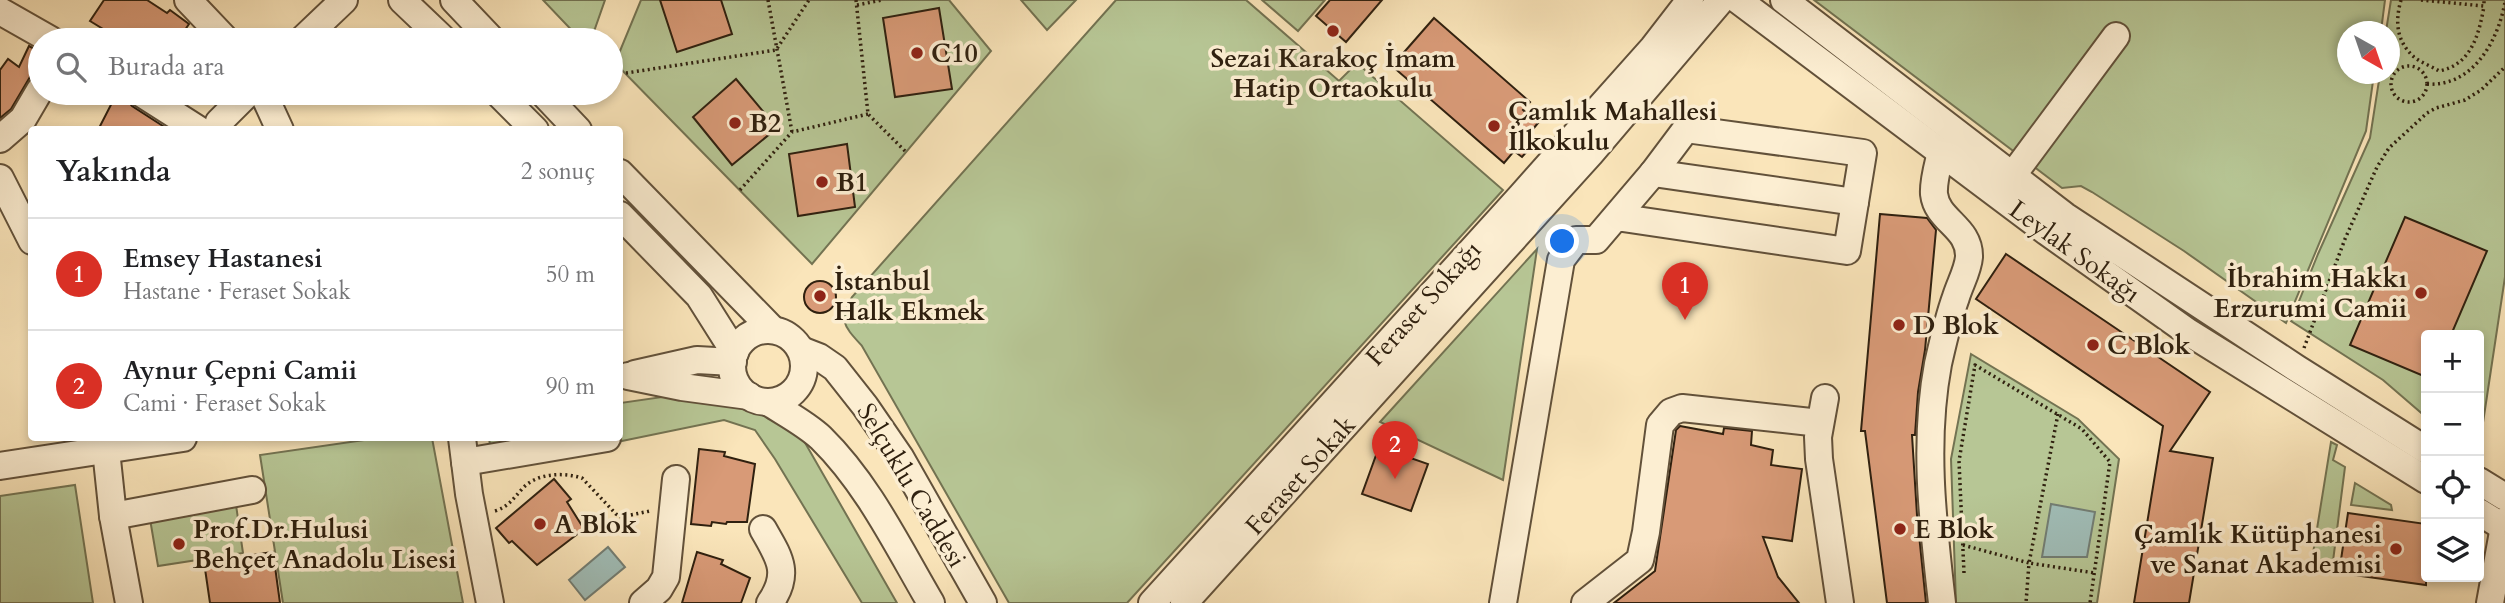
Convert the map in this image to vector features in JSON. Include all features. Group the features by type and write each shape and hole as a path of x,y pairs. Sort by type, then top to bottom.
{"street":[{"path":"188,0 215,28"},
{"path":"315,28 344,0"},
{"path":"402,0 431,28"},
{"path":"454,0 481,28"},
{"name":"Feraset Sokağı","path":"1152,603 1653,48 1690,0"},
{"name":"Feraset Sokak","path":"1184,603 1590,154 1721,0"},
{"name":"Leylak Sokağı","path":"1738,0 2047,232 2188,332 2421,477"},
{"name":"Leylak Sokağı","path":"1784,0 2065,216 2421,447"},
{"path":"0,11 30,28"},
{"path":"2012,176 2116,36"},
{"path":"0,139 23,119 31,105"},
{"path":"160,105 193,126"},
{"path":"220,126 219,122 236,105"},
{"path":"269,105 278,126"},
{"path":"510,105 530,126"},
{"path":"554,105 574,126"},
{"path":"1503,603 1562,260 1576,240 1596,240 1686,129 1863,153 1847,251 1616,217"},
{"path":"1941,152 1933,191 1935,200 1940,210 1963,233 1969,253 1938,366 1930,435 1931,502 1942,603"},
{"path":"1653,173 1855,202"},
{"path":"623,176 773,330 794,341 801,350 804,373 792,393 781,399 758,399 624,376"},
{"path":"0,178 28,233"},
{"path":"623,218 699,296 734,358 735,378 740,388 758,399"},
{"path":"734,358 744,340 752,334 773,330"},
{"name":"Selçuklu Caddesi","path":"801,350 819,357 835,368 865,406 900,457 983,603"},
{"path":"624,376 697,360 734,358"},
{"name":"Selçuklu Caddesi","path":"758,399 820,437 849,471 866,493 931,603"},
{"path":"1586,603 1640,560 1660,425 1671,412 1682,408 1823,411 1818,437 1819,459 1840,603"},
{"path":"0,466 60,447 106,450 164,441"},
{"path":"490,603 464,450 571,441"},
{"path":"106,450 113,516 129,603"},
{"path":"643,603 659,589 666,577 676,479"},
{"path":"2484,484 2505,497"},
{"path":"113,516 252,490"},
{"path":"2484,514 2505,525 2490,603"},
{"path":"762,529 782,562 780,583 770,603"}],"path":[{"path":"768,0 792,132"},
{"path":"626,74 776,50 808,0"},
{"path":"882,0 857,3 868,114 906,152"},
{"path":"2401,0 2396,16 2397,30 2414,57 2439,71 2451,68 2470,51 2480,29 2484,0"},
{"path":"2421,0 2484,6"},
{"path":"2427,85 2450,81 2475,66 2493,42 2505,2"},
{"path":"2409,65 2424,73 2427,85 2418,99 2407,102 2393,92 2392,80 2398,70 2409,65"},
{"path":"2296,368 2345,239 2377,167 2389,148 2427,113 2465,100 2481,90 2505,67"},
{"path":"740,190 792,132 868,114"},
{"path":"1964,580 1959,461 1975,365 2082,429 2110,463 2090,603"},
{"path":"2025,603 2029,563 2057,414"},
{"path":"473,513 504,508 528,484 554,475 582,478 613,512 621,517 643,511 673,511"},
{"path":"1963,545 2029,563 2095,573"}],"green space":[{"path":"543,0 605,0 595,28 570,28"},
{"path":"641,0 949,0 991,51 812,264 623,71 623,44"},
{"path":"1021,0 1076,0 1047,30"},
{"path":"1116,0 1246,0 1339,81 1357,63 1503,190 1127,603 1009,603 862,346 847,328 845,312 852,297"},
{"path":"1262,0 1325,0 1298,31"},
{"path":"1814,0 2385,0 2382,21 2337,21 2337,84 2373,84 2366,131 2286,323 2184,251 2092,192 2081,186 2062,188"},
{"path":"2391,0 2505,0 2505,277 2484,416 2484,330 2421,330 2421,413 2383,380 2291,321 2370,138 2378,84 2400,84 2400,21 2388,21"},
{"path":"1537,249 1503,480 1380,422"},
{"path":"1971,354 2078,419 2119,459 2097,603 1956,603 1951,459"},
{"path":"725,388 792,420 897,603 862,603 755,430 724,420 623,441 623,403"},
{"path":"357,441 433,441 463,603 283,603 260,455"},
{"path":"489,441 622,441 583,449 493,465"},
{"path":"2331,442 2337,445 2333,460 2345,467 2332,569 2311,566"},
{"path":"2355,483 2391,505 2392,510 2351,505"},
{"path":"75,485 93,603 0,603 0,496"},
{"path":"236,505 243,553 158,566 150,519"}],"water":[{"path":"2051,504 2095,512 2087,557 2042,557"},
{"path":"608,547 625,567 585,600 569,580"}],"building":[{"path":"104,0 147,0 167,13 170,10 189,24 186,28 102,28 90,21"},
{"path":"660,0 721,0 732,34 677,52"},
{"path":"1330,0 1382,0 1346,42 1316,16"},
{"name":"C10","path":"939,8 952,89 895,97 883,18"},
{"path":"1434,18 1530,102 1523,110 1538,123 1528,135 1535,142 1522,157 1514,151 1504,163 1392,66"},
{"path":"28,48 28,80 11,109 0,118 0,70 8,59 19,67"},
{"name":"B2","path":"736,79 777,128 732,165 693,117"},
{"path":"111,105 131,105 163,126 100,126"},
{"name":"B1","path":"847,144 855,207 798,216 789,154"},
{"name":"D Blok","path":"1880,214 1927,218 1936,230 1925,350 1915,435 1912,435 1926,603 1887,603 1865,431 1861,431"},
{"name":"İbrahim Hakkı Erzurumi Camii","path":"2405,217 2487,251 2453,330 2421,330 2421,375 2350,345"},
{"name":"C Blok","path":"2006,254 2210,392 2170,451 2213,458 2189,603 2134,603 2163,426 1976,299"},
{"name":"İstanbul Halk Ekmek","path":"820,281 831,286 836,297 831,308 820,313 809,308 804,297 809,286"},
{"path":"1680,426 1723,434 1724,428 1752,431 1751,445 1773,450 1771,465 1802,469 1792,541 1763,537 1778,577 1799,603 1614,603 1655,571 1676,430"},
{"path":"1379,447 1428,464 1411,511 1362,494"},
{"path":"699,449 725,452 724,456 755,464 747,522 712,522 711,526 691,524"},
{"name":"A Blok","path":"554,479 571,499 567,502 584,529 537,565 512,541 509,543 496,528"},
{"path":"2348,513 2421,523 2421,582 2426,582 2426,585 2339,573"},
{"path":"273,552 280,603 210,603 204,562"},
{"path":"697,552 723,560 721,564 750,578 741,603 682,603"}],"place":[{"name":"Sezai Karakoç İmam Hatip Ortaokulu","path":"1333,31"},
{"name":"C10","path":"917,53"},
{"name":"B2","path":"735,123"},
{"name":"Çamlık Mahallesi İlkokulu","path":"1494,126"},
{"name":"B1","path":"822,182"},
{"name":"İbrahim Hakkı Erzurumi Camii","path":"2421,293"},
{"name":"İstanbul Halk Ekmek","path":"820,296"},
{"name":"Emsey Hastanesi","path":"1685,320"},
{"name":"D Blok","path":"1899,325"},
{"name":"C Blok","path":"2093,345"},
{"name":"Aynur Çepni Camii","path":"1395,479"},
{"name":"A Blok","path":"540,524"},
{"name":"E Blok","path":"1900,529"},
{"name":"Prof.Dr.Hulusi Behçet Anadolu Lisesi","path":"179,544"},
{"name":"Çamlık Kütüphanesi ve Sanat Akademisi","path":"2396,549"}]}
